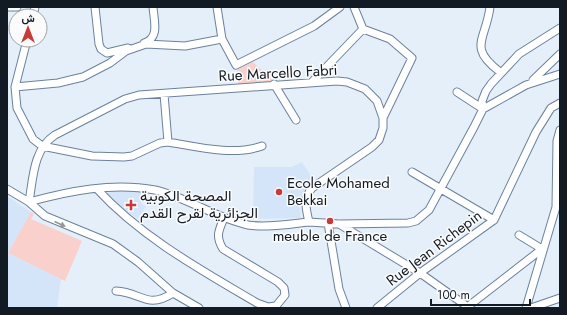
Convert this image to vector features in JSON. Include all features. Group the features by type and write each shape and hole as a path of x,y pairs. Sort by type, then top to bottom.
{"street":[{"path":"7,8 16,7"},
{"path":"95,7 99,44 101,49 107,54 151,41 154,36 153,7"},
{"path":"217,7 222,39 236,65 314,26 340,7"},
{"path":"309,222 305,204 307,194 312,188 372,148 382,134 383,118 412,58 390,39 363,29 354,7"},
{"path":"490,7 489,19 482,36 482,51 487,62 500,72"},
{"path":"29,202 56,195 97,189 139,188 156,190 171,195 224,218 261,226 309,222 339,224 408,224 416,221 429,210 442,188 482,109 482,101 486,91 500,72 519,54 560,28"},
{"path":"312,82 363,29"},
{"path":"15,87 58,83 83,77 110,63 126,51 146,44 185,46 222,39"},
{"path":"25,48 15,87 17,108 33,139 42,146 92,156 124,157 132,156 160,143 168,142 237,151 249,151 262,146"},
{"path":"482,109 526,85 541,74 560,54"},
{"path":"526,85 560,74"},
{"name":"Rue Marcello Fabri","path":"42,146 55,135 125,99 139,95 274,84 347,82 365,89 377,101 383,118"},
{"path":"274,84 296,120"},
{"path":"457,92 482,109"},
{"path":"164,94 168,142"},
{"name":"Rue Jean Richepin","path":"377,308 420,273 494,220 536,132 551,108 560,103"},
{"path":"526,308 542,249 556,207 559,174 557,141 560,130"},
{"path":"29,202 36,163 42,146"},
{"path":"412,172 442,188 494,220"},
{"path":"7,189 29,202 45,216 113,244 138,262 173,293 199,308"},
{"path":"97,189 112,206 177,255 256,303 268,307 276,306 285,295 284,288 278,282 223,249 217,234 224,218"},
{"path":"328,223 339,289 346,308"},
{"path":"339,224 420,273 467,307 542,249"},
{"path":"519,235 542,249"},
{"path":"116,291 123,291 148,300 158,301 173,293"},
{"path":"531,308 560,298"}],"shaded area":[{"path":"253,62 274,81 238,84 237,70"},
{"name":"Ecole Mohamed Bekkai","path":"302,162 315,182 305,190 303,195 300,208 301,218 253,219 254,167 292,167"},
{"name":"المصحة الكوبية الجزائرية لقرح القدم","path":"109,189 143,192 141,203 146,207 137,219 107,195"},
{"path":"7,196 31,212 8,253 61,279 57,308 7,308"},
{"path":"31,212 34,214 31,219 82,241 65,281 8,253"}],"place":[{"name":"Ecole Mohamed Bekkai","path":"279,192"},
{"name":"المصحة الكوبية الجزائرية لقرح القدم","path":"131,205"},
{"name":"meuble de France","path":"330,221"}]}
